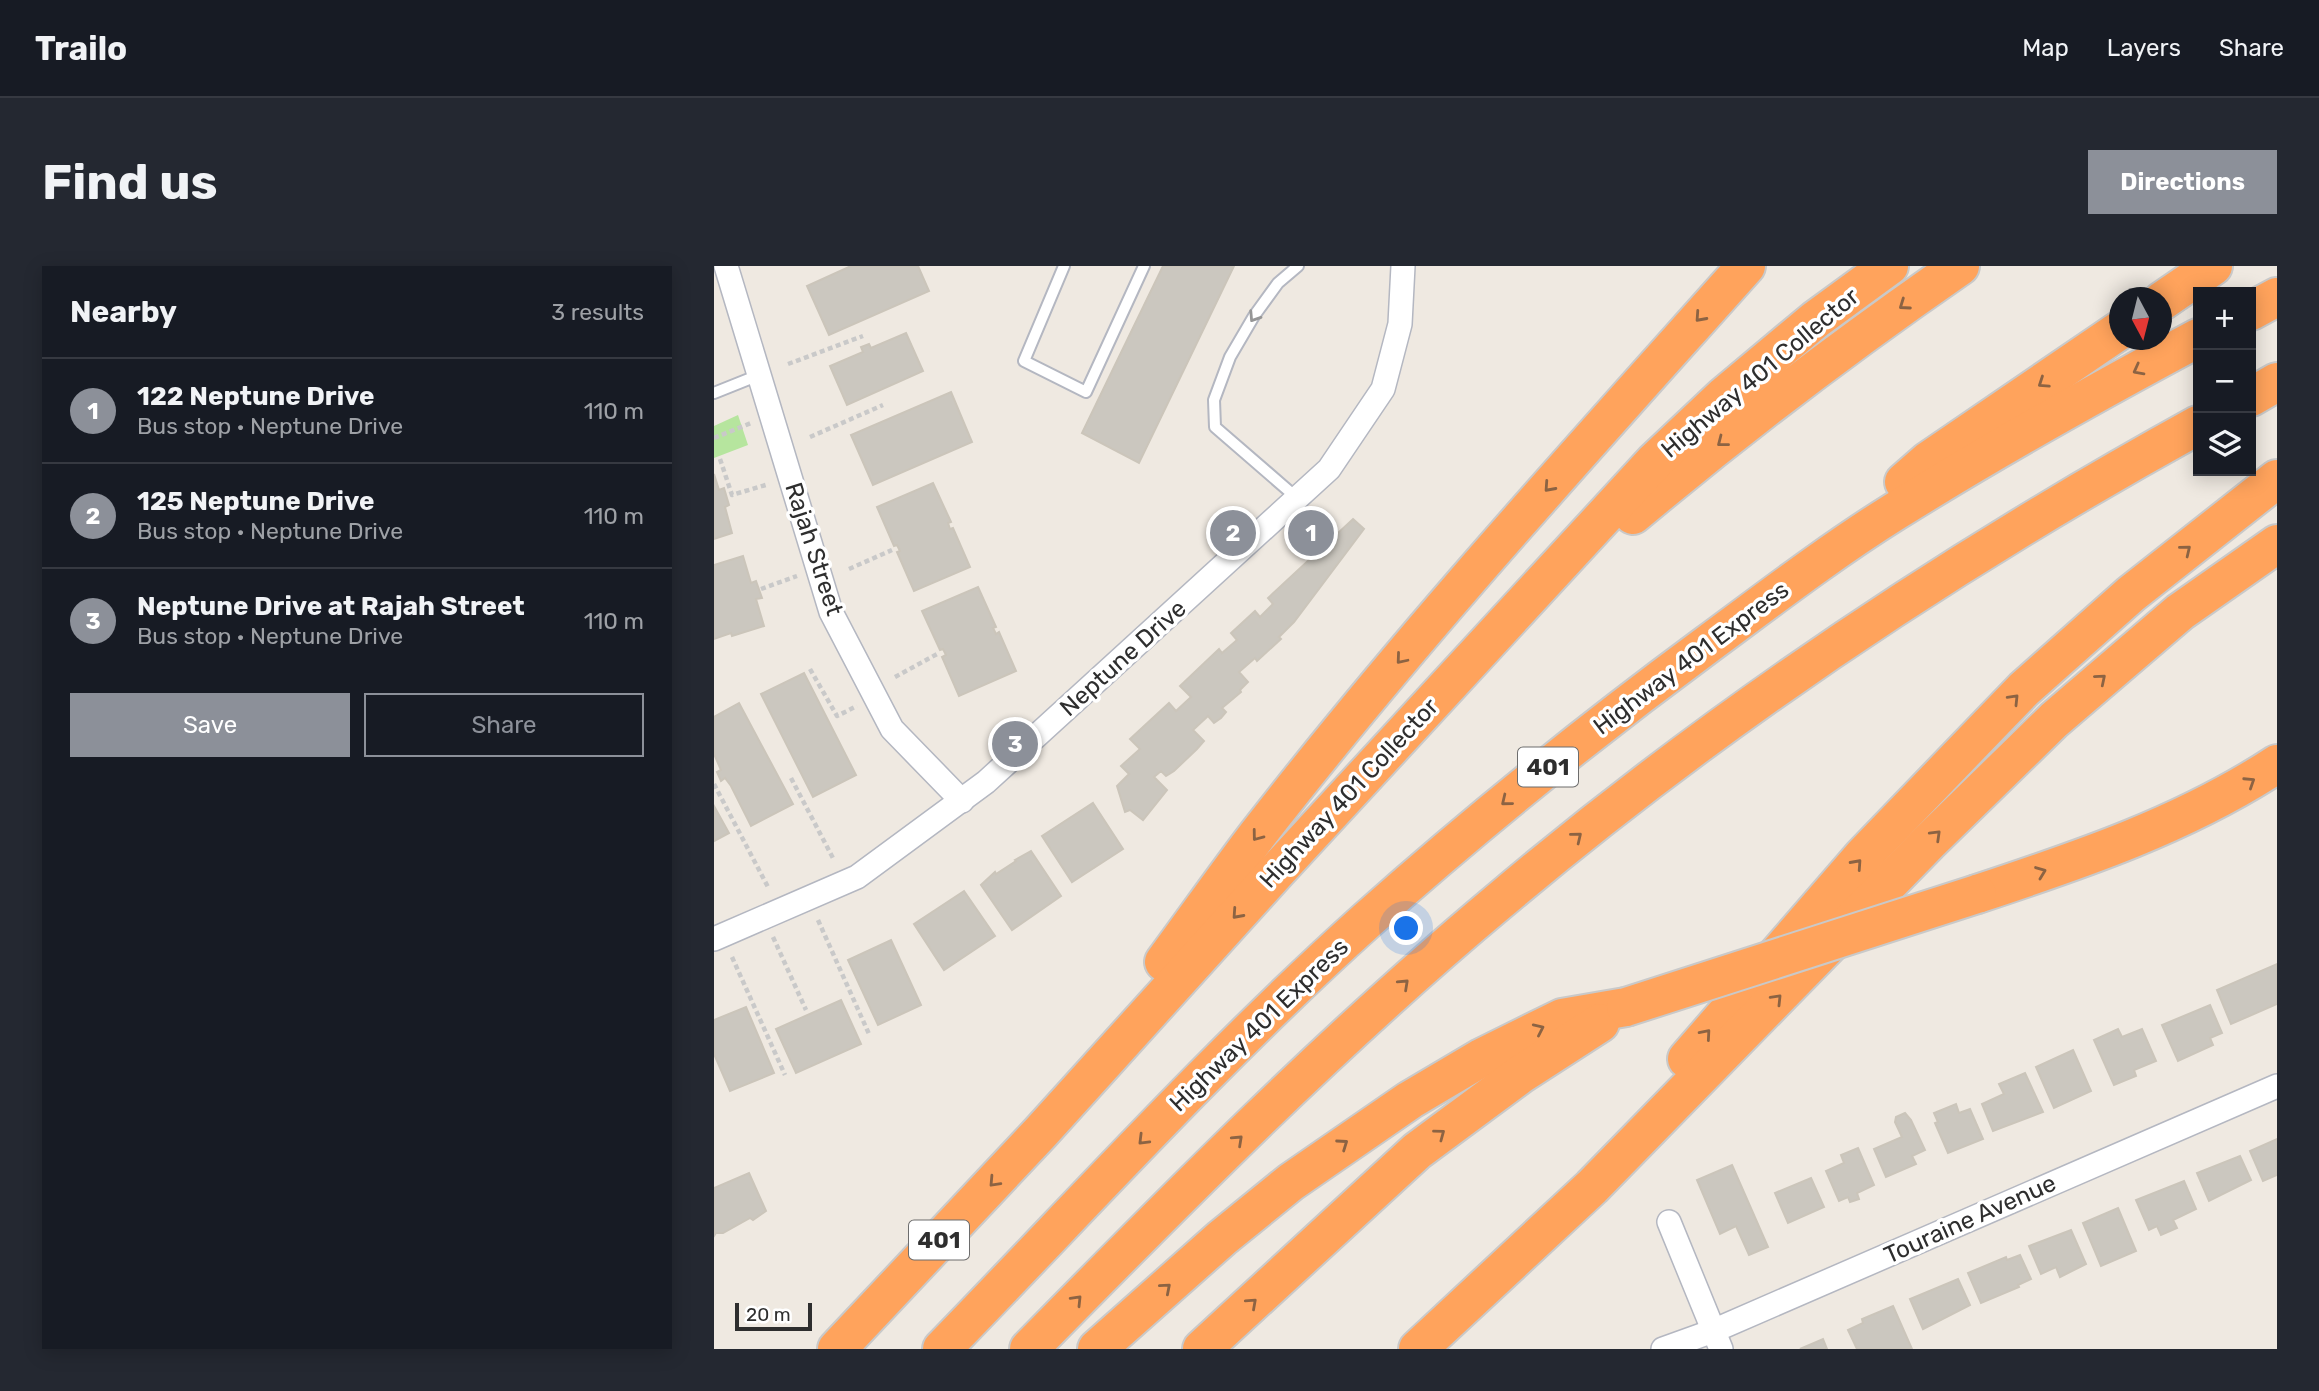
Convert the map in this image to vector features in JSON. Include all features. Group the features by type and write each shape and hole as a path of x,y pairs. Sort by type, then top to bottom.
{"highway":[{"path":"1041,1132 1257,835 1360,708 1485,560 1746,266"},
{"name":"Highway 401 Collector","path":"836,1349 1041,1132 1276,872 1656,461 1724,396 1815,320 1889,266"},
{"path":"1517,613 1709,452 1884,318 1960,266"},
{"path":"2172,294 2213,266"},
{"path":"2256,308 2277,297"},
{"path":"1787,585 1928,461 2109,337"},
{"name":"Highway 401 Express","path":"942,1349 1124,1158 1272,1011 1363,924 1464,835 1608,719 1787,585 1891,514 2012,440 2193,341"},
{"path":"2256,394 2277,382"},
{"path":"1029,1349 1221,1156 1345,1039 1496,903 1601,818 1720,728 1925,587 2077,494 2193,428"},
{"path":"1592,1187 1696,1046 1863,856 2024,689 2131,594 2277,479"},
{"path":"1418,1349 1592,1187 1928,843 2054,720 2180,612 2277,544"},
{"path":"1097,1349 1222,1238 1291,1182 1399,1107 1481,1058 1562,1018 1626,1007 2028,877 2146,832 2239,789 2277,764"},
{"path":"1202,1349 1417,1151 1521,1074 1626,1007"}],"street":[{"name":"Rajah Street","path":"726,266 831,612 892,729 962,801"},
{"name":"Neptune Drive","path":"718,937 857,877 962,801 1329,469 1383,389 1400,324 1403,266"},
{"name":"Touraine Avenue","path":"1663,1349 1717,1340 2277,1086"},
{"path":"1669,1222 1717,1340"}],"lane":[{"path":"1064,266 1024,361 1086,392 1144,266"},
{"path":"1297,498 1215,427 1213,400 1230,357 1254,316 1278,284 1298,266"},
{"path":"714,393 759,374"}],"path":[{"path":"788,364 863,336"},
{"path":"810,438 883,405"},
{"path":"714,438 771,414"},
{"path":"720,459 732,495 790,477"},
{"path":"849,569 892,550"},
{"path":"761,589 818,569"},
{"path":"895,677 939,653"},
{"path":"810,669 837,716 875,697"},
{"path":"791,778 834,860"},
{"path":"714,784 770,889"},
{"path":"808,898 869,1034"},
{"path":"764,917 806,1010"},
{"path":"718,937 785,1075"}],"green space":[{"path":"738,415 748,445 714,458 714,426"}],"building":[{"path":"851,266 918,266 929,291 829,335 807,286"},
{"path":"1163,266 1234,266 1139,463 1082,433"},
{"path":"906,333 923,371 847,405 830,366 863,352 861,347 869,344 871,348"},
{"path":"951,392 972,442 873,485 851,435"},
{"path":"714,474 719,490 724,488 729,505 725,507 732,533 714,539"},
{"path":"933,483 951,522 948,523 950,529 953,528 970,567 914,591 897,552 900,551 897,545 894,546 877,507"},
{"path":"1353,519 1364,529 1294,622 1279,637 1281,639 1257,661 1255,658 1239,672 1248,682 1241,692 1222,708 1226,712 1214,723 1208,716 1193,730 1204,741 1174,771 1166,776 1161,771 1154,777 1167,790 1143,820 1130,810 1125,812 1117,786 1129,774 1121,766 1140,749 1130,739 1169,703 1176,711 1191,697 1180,686 1219,649 1222,653 1237,640 1231,633 1255,611 1260,617 1273,604 1268,598"},
{"path":"743,556 751,583 756,581 762,598 756,599 764,626 714,639 714,565"},
{"path":"978,587 996,627 993,628 996,634 999,632 1016,671 959,696 942,657 946,655 943,649 940,650 922,611"},
{"path":"804,673 856,775 813,797 761,694"},
{"path":"739,703 793,804 751,826 731,786 725,778 721,781 717,772 721,770 714,754 714,717"},
{"path":"1093,803 1123,849 1072,882 1042,836"},
{"path":"714,806 729,833 714,841"},
{"path":"1031,851 1061,896 1012,930 981,885 995,872 996,874"},
{"path":"964,891 995,936 944,970 914,924"},
{"path":"891,940 921,1005 878,1025 848,960"},
{"path":"2277,964 2277,1004 2231,1024 2217,990"},
{"path":"841,1000 861,1044 796,1073 776,1029"},
{"path":"2210,1005 2222,1033 2210,1038 2213,1045 2178,1061 2162,1025"},
{"path":"746,1007 774,1073 730,1091 714,1054 714,1020"},
{"path":"2118,1029 2122,1037 2142,1029 2156,1061 2134,1070 2136,1076 2114,1085 2094,1040"},
{"path":"2073,1050 2091,1091 2054,1108 2036,1067"},
{"path":"2025,1073 2043,1112 1993,1131 1982,1104 2004,1094 1999,1084"},
{"path":"1956,1104 1959,1113 1970,1109 1983,1139 1948,1153 1935,1123 1938,1122 1934,1113"},
{"path":"1905,1113 1925,1150 1912,1156 1916,1164 1886,1177 1874,1149 1902,1137 1895,1122 1896,1117"},
{"path":"2277,1139 2277,1175 2263,1181 2250,1151"},
{"path":"1858,1148 1874,1185 1857,1193 1859,1199 1850,1202 1848,1197 1839,1201 1826,1171 1844,1163 1841,1155"},
{"path":"2240,1156 2251,1180 2209,1201 2197,1173"},
{"path":"1732,1165 1768,1247 1749,1255 1736,1226 1720,1234 1697,1180"},
{"path":"749,1173 766,1211 753,1220 750,1218 714,1236 714,1188"},
{"path":"1811,1178 1824,1207 1788,1223 1775,1193"},
{"path":"2184,1181 2196,1209 2173,1220 2177,1228 2161,1235 2157,1226 2149,1230 2136,1200"},
{"path":"2118,1208 2136,1251 2101,1266 2083,1223"},
{"path":"2071,1230 2086,1264 2060,1277 2056,1267 2041,1274 2029,1246"},
{"path":"2020,1255 2031,1279 1981,1303 1968,1273 2006,1257 2007,1260"},
{"path":"1958,1279 1970,1305 1923,1329 1910,1299"},
{"path":"1893,1306 1912,1349 1857,1349 1848,1330 1863,1323 1862,1319"},
{"path":"1823,1339 1827,1349 1800,1349"}],"place":[{"name":"125 Neptune Drive","path":"1233,533"},
{"name":"122 Neptune Drive","path":"1311,533"},
{"name":"Neptune Drive at Rajah Street","path":"1015,744"}]}
